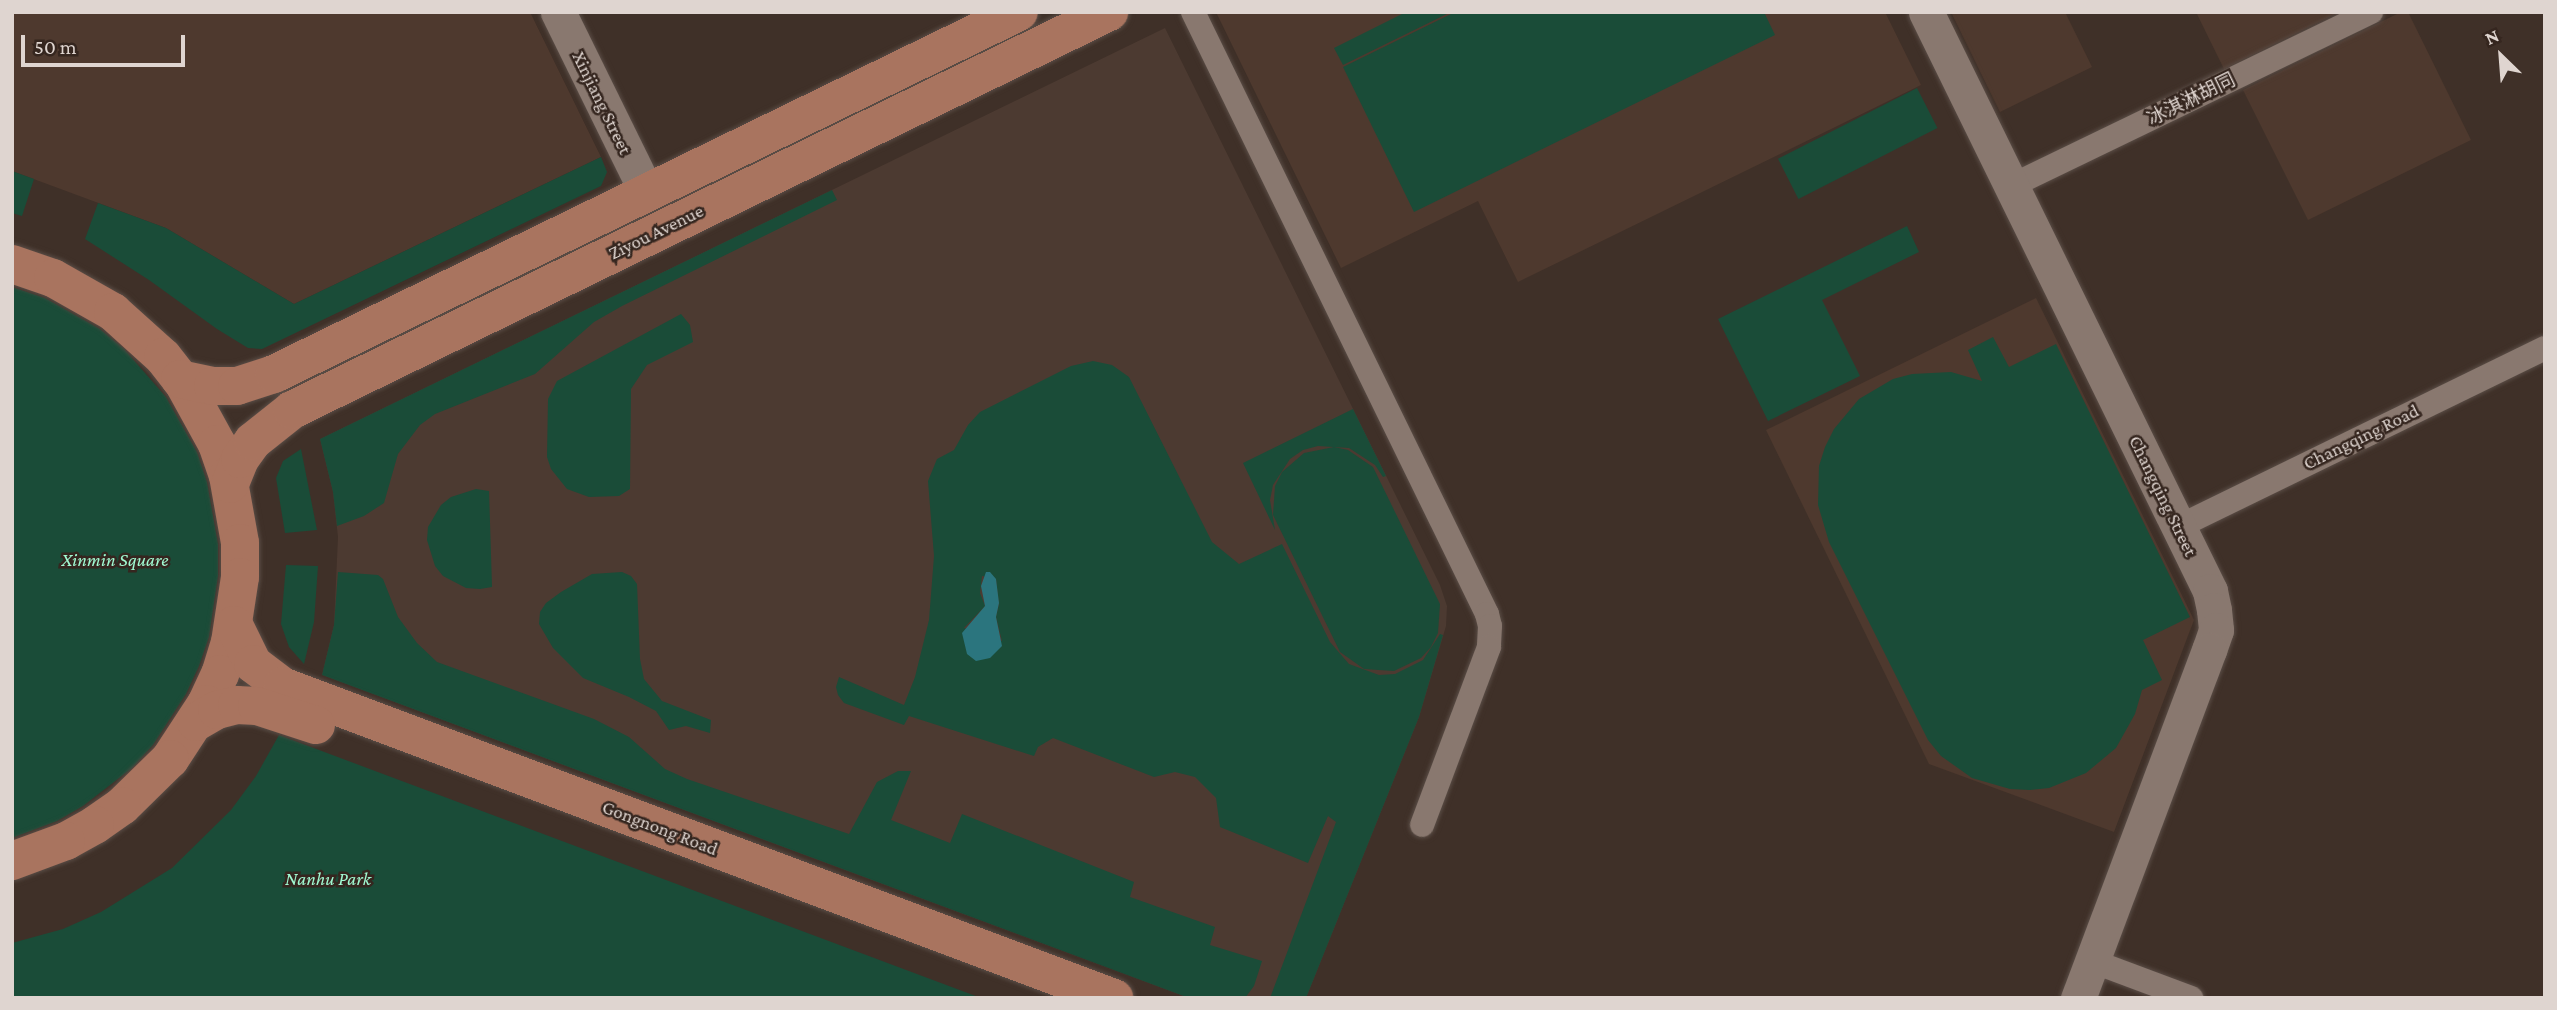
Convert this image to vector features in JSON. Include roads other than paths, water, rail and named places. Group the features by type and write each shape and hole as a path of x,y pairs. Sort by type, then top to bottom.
{"main road":[{"name":"Ziyou Avenue","path":"180,379 213,386 237,386 274,374 1019,12"},
{"name":"Ziyou Avenue","path":"230,484 240,460 253,442 292,410 1108,12"},
{"path":"12,264 53,278 113,312 139,333 180,379 217,443 230,484 240,543 240,577 234,625 220,674 196,722 170,759 122,806 66,841 12,861"},
{"name":"Gongnong Road","path":"234,625 253,664 282,686 1114,998"},
{"name":"Gongnong Road","path":"196,722 217,710 237,705 273,708 1052,998"}],"street":[{"name":"Xinjiang Street","path":"558,12 647,193"},
{"path":"1193,12 1487,614 1490,626 1489,647 1422,825"},
{"name":"Changqing Street","path":"1926,12 2210,591 2216,630 2078,998"},
{"name":"冰淇淋胡同","path":"2011,186 2371,12"},
{"name":"Changqing Road","path":"2178,527 2545,348"},
{"path":"2092,961 2191,998"}],"water":[{"path":"986,572 990,572 996,579 999,603 996,617 1002,646 990,658 976,661 967,654 962,633 985,606 981,586"}],"park label":[{"name":"Xinmin Square","path":"115,560"},
{"name":"Nanhu Park","path":"328,879"}]}
